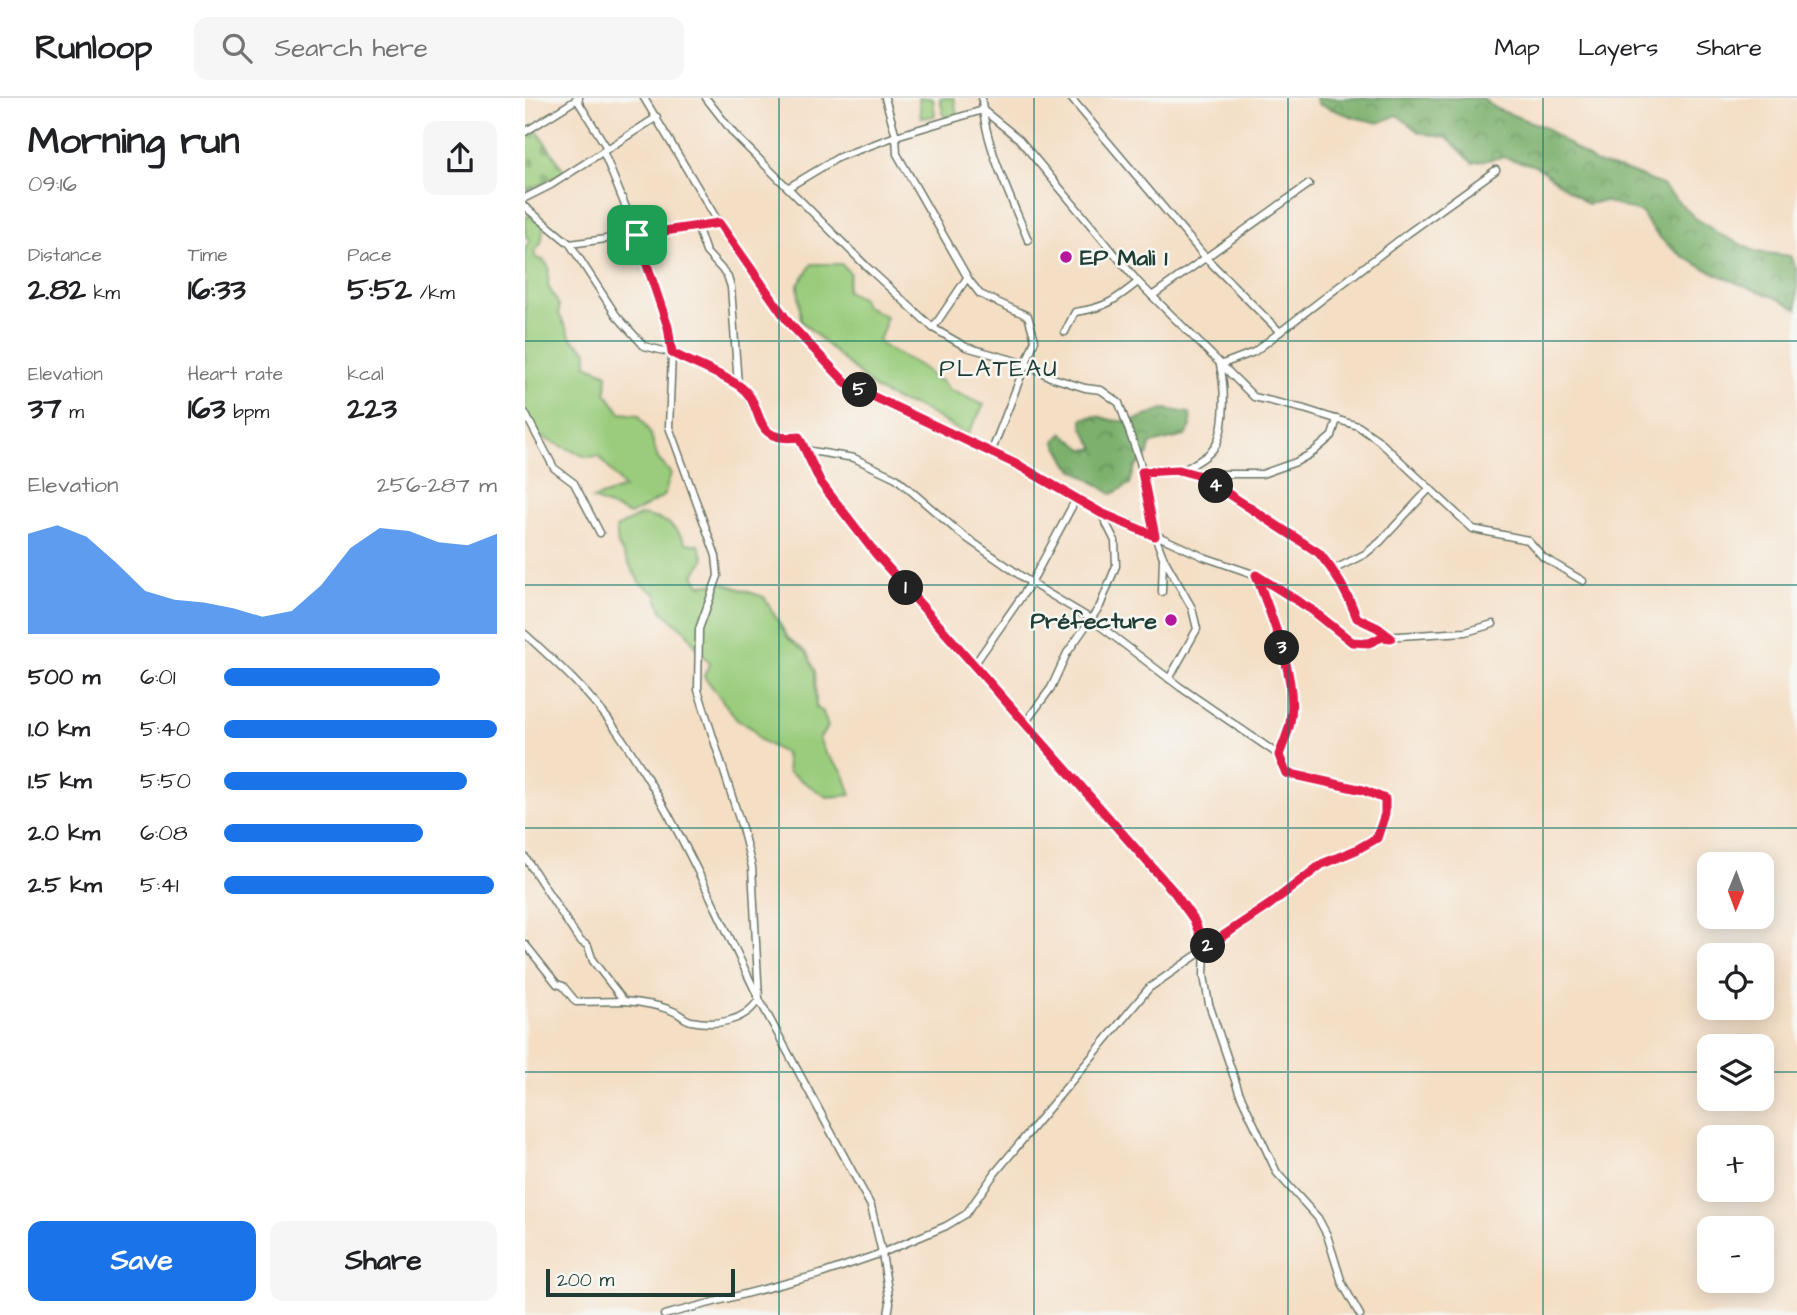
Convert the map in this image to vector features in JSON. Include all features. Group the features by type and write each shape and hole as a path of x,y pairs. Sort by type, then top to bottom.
{"street":[{"path":"525,132 577,98 605,150 668,327 672,353 669,427 710,536 718,576 699,629 698,690 742,828 751,867 759,999 750,1010 733,1021 710,1023 688,1021 675,1012 636,1002 576,1002 563,986 557,984 525,944"},
{"path":"644,98 719,223 789,323 847,384 1020,466 1101,513 1204,557 1256,575 1312,610 1352,642 1369,643 1382,637 1466,632 1493,624"},
{"path":"706,98 734,134 867,267 933,328 965,347 1027,364 1050,377 1101,390 1119,403 1142,472 1155,536 1163,557 1192,608 1197,629 1169,679"},
{"path":"885,98 896,136 897,154 967,278 980,294 1028,316 1035,340 991,453"},
{"path":"981,98 998,164 1028,240"},
{"path":"1071,98 1206,258 1280,332"},
{"path":"789,187 839,157 896,136 983,110"},
{"path":"983,110 1019,139 1138,282 1254,397 1358,426 1378,440 1473,529 1528,540 1543,558 1583,581"},
{"path":"525,198 551,185 657,117"},
{"path":"1220,365 1254,352 1407,234 1496,170"},
{"path":"1152,296 1309,184"},
{"path":"525,218 527,209 570,244 616,316 644,346 672,353 738,385 745,391 768,433 781,439 799,437 821,483 876,554 1174,892 1194,920 1205,948 1203,976 1209,1004 1239,1092 1277,1173 1318,1218 1327,1235 1327,1243 1342,1283 1360,1315"},
{"path":"570,244 719,223"},
{"path":"697,226 706,252 727,275 731,287 738,385"},
{"path":"933,328 967,278"},
{"path":"1065,332 1075,312 1097,309 1117,299 1138,282"},
{"path":"1182,471 1205,457 1217,445 1224,407 1224,381 1220,365"},
{"path":"525,413 554,468 574,483 600,533"},
{"path":"1194,474 1262,474 1296,462 1332,436 1337,419"},
{"path":"664,1315 821,1274 882,1253 946,1226 966,1214 995,1173 1149,988 1269,905 1322,864 1377,838 1385,814 1385,799 1363,790 1286,773 1279,755 1169,679 1091,619 1031,583 961,534 897,478 854,458 805,450"},
{"path":"1142,472 1182,471 1201,476 1310,547 1319,553 1333,570 1350,598 1357,618 1391,638"},
{"path":"1333,570 1365,554 1381,542 1430,488"},
{"path":"974,665 1031,583 1076,499"},
{"path":"1025,723 1051,688 1067,653 1100,606 1116,566 1115,541 1101,513"},
{"path":"1162,592 1163,557"},
{"path":"1256,575 1285,657 1291,703 1290,722 1279,755"},
{"path":"525,634 571,677 615,729 663,801 759,999 871,1206 890,1303 888,1315"},
{"path":"525,857 579,940 588,946 593,961 625,1001"}],"green space":[{"path":"919,98 933,98 935,116 921,118"},
{"path":"940,98 954,98 957,115 944,117"},
{"path":"1316,98 1482,98 1497,109 1544,127 1596,163 1630,172 1662,185 1694,217 1721,235 1757,252 1790,256 1797,271 1797,309 1685,258 1650,227 1642,213 1604,201 1587,204 1536,166 1502,157 1473,163 1447,138 1419,132 1397,115 1379,123 1318,104"},
{"path":"536,129 565,172 528,191 525,186 525,136"},
{"path":"529,215 544,225 541,243 534,252 536,258 543,260 549,267 548,286 559,305 559,314 571,338 587,351 587,365 607,374 606,393 621,413 639,415 651,435 658,459 671,473 664,496 630,515 593,499 624,488 599,456 586,457 539,436 525,413 525,248 530,242 525,235 525,219"},
{"path":"812,264 841,264 850,273 846,291 862,298 865,306 886,316 878,341 926,370 942,381 948,389 984,405 967,435 919,407 898,401 875,389 801,321 798,285"},
{"path":"1164,409 1190,413 1191,426 1185,436 1150,444 1148,455 1135,467 1130,484 1112,494 1069,466 1055,441 1063,433 1085,450 1095,448 1082,426 1082,419 1094,416 1126,421"},
{"path":"641,515 667,523 686,543 699,545 704,559 694,575 700,585 723,583 764,597 788,638 807,653 815,671 816,707 823,712 828,727 819,738 825,753 843,772 851,795 827,797 788,772 785,754 759,739 752,728 737,720 704,676 710,662 685,631 662,611 656,594 640,583 618,545 616,528"}],"place":[{"name":"EP Mali 1","path":"1066,257"},
{"name":"Préfecture","path":"1171,620"}],"district":[{"name":"PLATEAU","path":"999,368"}],"route":[{"path":"719,223 789,323 847,384 1020,466 1101,513 1155,536 1142,472 1179,470 1201,476 1319,553 1350,598 1357,618 1391,638 1382,637 1369,643 1352,642 1312,610 1256,575 1285,657 1291,703 1290,722 1279,755 1286,773 1363,790 1385,799 1385,814 1377,838 1322,864 1269,905 1205,948 1194,920 1174,892 876,554 821,483 799,437 781,439 768,433 752,401 738,385 672,353 668,327 637,235 719,223"}]}
